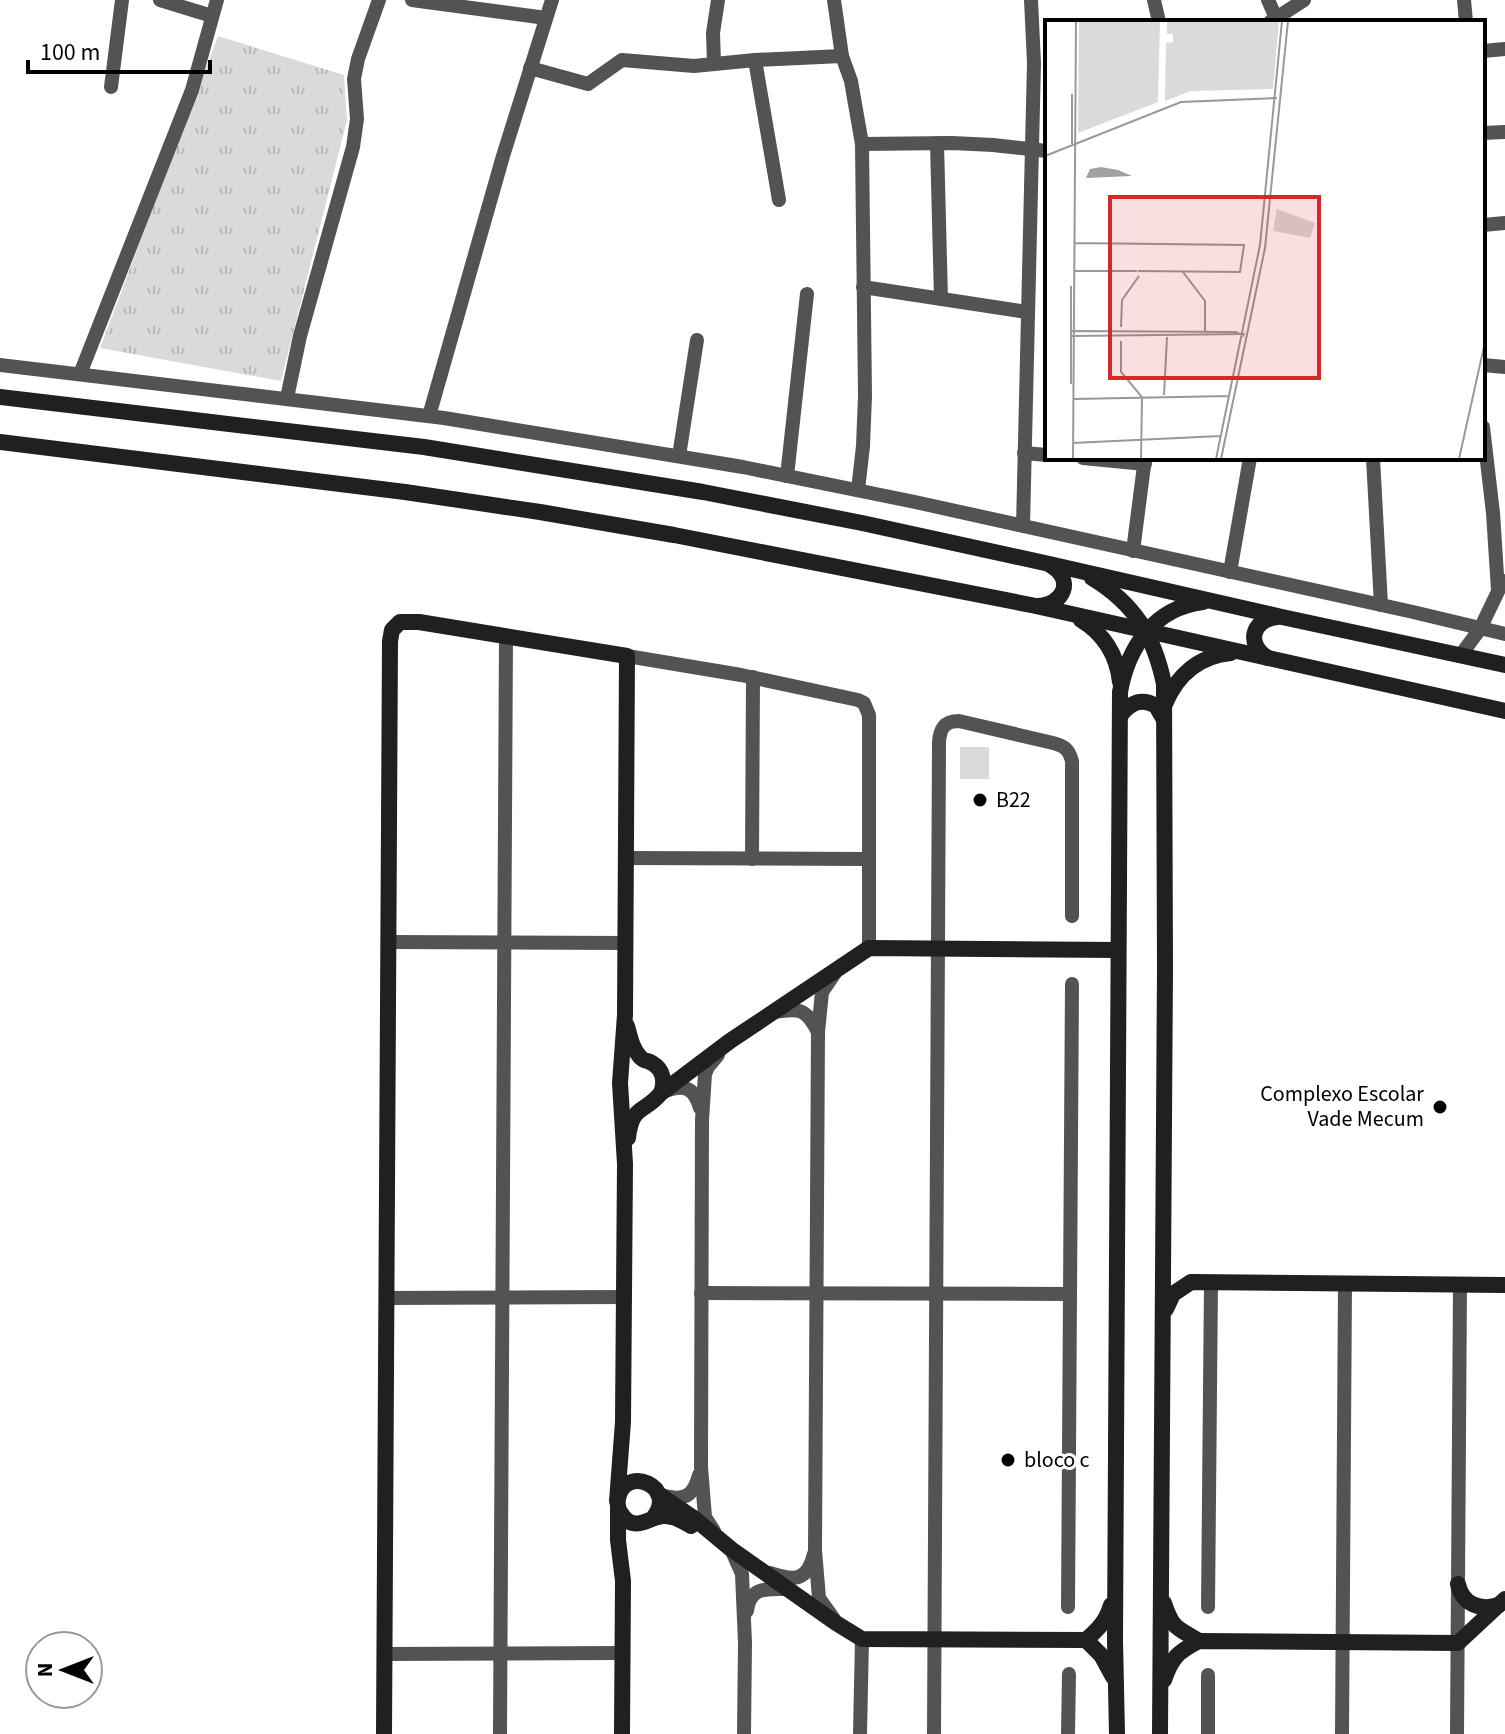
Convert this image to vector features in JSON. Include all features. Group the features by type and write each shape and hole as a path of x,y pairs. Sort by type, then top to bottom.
{"street":[{"path":"111,87 122,0"},
{"path":"160,0 212,16"},
{"path":"80,374 192,90 217,0"},
{"path":"287,398 300,336 353,147 357,119 354,79 379,0"},
{"path":"412,0 546,18"},
{"path":"429,416 503,156 552,0"},
{"path":"714,63 713,33 718,0"},
{"path":"834,0 842,56 851,81 862,144 865,396 858,490"},
{"path":"1023,526 1031,150 1040,63 1031,0"},
{"path":"1268,0 1273,20 1304,0"},
{"path":"1464,0 1466,20"},
{"path":"1485,51 1505,49"},
{"path":"530,68 588,84 622,60 681,67 842,56"},
{"path":"755,60 779,200"},
{"path":"1485,133 1505,132"},
{"path":"937,143 941,299"},
{"path":"862,144 993,145 1045,151"},
{"path":"1485,225 1505,223"},
{"path":"863,287 1027,312"},
{"path":"787,476 807,294"},
{"path":"679,456 697,340"},
{"path":"0,365 429,416 679,456 858,490 1505,634"},
{"path":"1485,365 1505,367"},
{"path":"0,397 409,445 732,497 1505,665"},
{"path":"0,442 390,490 540,512 1036,606 1505,711"},
{"path":"1460,656 1480,629 1502,584 1485,444"},
{"path":"1024,453 1045,455"},
{"path":"1124,460 1145,461 1133,551"},
{"path":"1230,572 1250,460"},
{"path":"1373,460 1381,605"},
{"path":"1036,606 1050,605 1064,589 1058,570 1045,563"},
{"path":"1045,563 1088,576 1125,602 1146,631 1159,661 1164,684 1160,1734"},
{"path":"1120,692 1128,661 1146,631 1176,610 1212,601"},
{"path":"1065,613 1088,624 1107,643 1118,667 1120,680 1117,1734"},
{"path":"1272,660 1259,653 1254,633 1268,618 1282,617"},
{"path":"384,1734 392,630 397,623 411,621 753,677 864,703 869,725 869,948"},
{"path":"500,1734 506,636"},
{"path":"1163,718 1169,694 1183,674 1214,656 1239,653"},
{"path":"622,1734 623,1581 618,1504 623,1422 625,1164 621,1083 625,1015 627,656"},
{"path":"752,859 753,677"},
{"path":"1120,716 1130,705 1143,701 1156,706 1163,718"},
{"path":"934,1734 937,949 939,742 942,727 954,721 1053,743 1065,747 1070,754 1072,916"},
{"path":"627,858 868,859"},
{"path":"388,942 626,943"},
{"path":"625,1164 633,1117 654,1098 730,1041 869,948 1118,950"},
{"path":"836,1623 819,1598 815,1550 816,1294 818,1032 822,992 841,966"},
{"path":"1068,1607 1072,984"},
{"path":"773,1012 791,1009 804,1012 818,1032"},
{"path":"625,1015 633,1047 664,1081 654,1098"},
{"path":"702,1120 692,1091 680,1087 634,1103 624,1094 621,1083 626,1067 632,1063 676,1068 730,1041"},
{"path":"730,1041 705,1074 702,1120 701,1467 705,1517 728,1547 742,1574 744,1734"},
{"path":"1164,1252 1166,1261 1174,1271 1191,1282 1505,1285"},
{"path":"1164,1314 1173,1294 1191,1282"},
{"path":"1208,1607 1211,1282"},
{"path":"1342,1734 1345,1284"},
{"path":"1457,1734 1460,1284"},
{"path":"701,1293 1070,1294"},
{"path":"386,1298 624,1297"},
{"path":"623,1422 628,1464 632,1471 728,1547"},
{"path":"652,1488 659,1507 649,1521 631,1523 621,1514 618,1504 622,1489 627,1484 633,1482 652,1488 675,1499 687,1495 695,1487 701,1467"},
{"path":"623,1581 632,1528 664,1516 678,1518 728,1547 862,1639 1086,1640 1107,1619 1116,1592"},
{"path":"763,1571 789,1579 797,1578 811,1567 815,1550"},
{"path":"1458,1584 1462,1596 1471,1604 1484,1607 1502,1602"},
{"path":"745,1643 748,1603 752,1596 759,1590 787,1589"},
{"path":"1160,1592 1170,1621 1199,1641 1458,1643 1502,1602"},
{"path":"860,1734 862,1639"},
{"path":"1086,1640 1109,1666 1117,1688"},
{"path":"1161,1689 1170,1662 1178,1653 1199,1641"},
{"path":"384,1654 623,1653"},
{"path":"1068,1734 1069,1674"},
{"path":"1208,1675 1208,1734"}],"green space":[{"path":"218,36 344,75 347,120 281,381 100,348"},
{"path":"960,747 989,747 989,779 960,779"}],"place":[{"name":"B22","path":"980,800"},
{"name":"Complexo Escolar Vade Mecum","path":"1440,1107"},
{"name":"bloco c","path":"1008,1460"}]}
